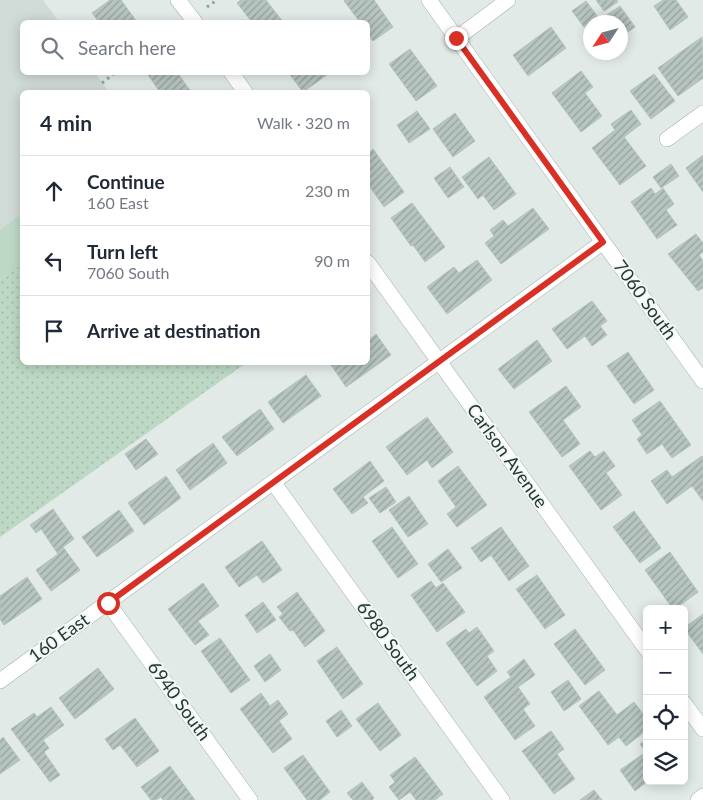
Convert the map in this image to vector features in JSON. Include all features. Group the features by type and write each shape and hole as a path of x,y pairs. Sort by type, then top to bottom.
{"street":[{"path":"178,0 193,20"},
{"name":"7060 South","path":"429,0 703,381"},
{"path":"456,38 508,0"},
{"path":"233,75 244,90"},
{"path":"667,140 703,114"},
{"name":"160 East","path":"0,681 603,242"},
{"name":"Carlson Avenue","path":"370,266 643,644"},
{"name":"6980 South","path":"273,482 502,800"},
{"name":"6940 South","path":"108,603 250,800"},
{"path":"688,708 703,729"},
{"path":"698,800 703,796"}],"path":[{"path":"207,7 216,0"},
{"path":"102,83 112,75"}],"shaded area":[{"path":"0,0 43,0 58,20 20,20 20,75 96,75 108,90 20,90 20,365 243,365 0,537"}],"green space":[{"path":"20,215 20,265 0,280 0,230"},
{"path":"20,265 20,365 243,365 0,537 0,280"}],"building":[{"path":"110,0 121,0 136,20 97,20 92,13"},
{"path":"241,0 266,0 281,20 250,20 237,3"},
{"path":"374,0 393,27 373,41 370,37 370,20 358,20 344,1"},
{"path":"596,0 617,0 618,2 604,11"},
{"path":"663,0 676,0 688,17 670,30 654,6"},
{"path":"586,1 596,15 583,15 583,26 572,11"},
{"path":"620,6 626,15 607,15"},
{"path":"628,17 635,27 628,32"},
{"path":"551,27 566,48 528,76 513,55"},
{"path":"702,37 703,78 678,96 658,68"},
{"path":"410,49 437,86 416,101 389,64"},
{"path":"581,71 593,87 585,93 602,116 581,132 552,93"},
{"path":"654,74 675,101 651,119 630,91"},
{"path":"148,75 179,75 190,90 159,90"},
{"path":"290,75 327,75 306,90 302,90"},
{"path":"631,110 641,124 624,137 646,166 620,185 592,148 615,130 611,124"},
{"path":"417,111 430,129 409,143 397,125"},
{"path":"455,113 475,141 453,157 433,129"},
{"path":"373,149 404,192 384,207 370,187 370,152"},
{"path":"703,155 703,192 686,168"},
{"path":"489,157 516,194 494,210 483,195 478,199 462,177"},
{"path":"671,164 679,176 661,188 653,177"},
{"path":"450,167 464,187 448,198 434,178"},
{"path":"651,188 655,194 663,188 674,204 666,210 677,225 657,239 631,202"},
{"path":"412,203 445,247 425,262 391,218"},
{"path":"533,208 549,229 501,264 485,243 494,236 490,230 503,220 508,226"},
{"path":"696,234 703,243 703,252 699,255 703,261 703,288 698,291 668,254"},
{"path":"477,260 492,280 447,314 427,287 454,267 459,273"},
{"path":"592,301 607,321 600,326 607,335 592,346 585,336 567,349 552,329"},
{"path":"376,334 391,355 346,387 331,365 370,365 370,339"},
{"path":"537,340 552,361 514,389 498,369"},
{"path":"628,352 654,390 634,404 607,366"},
{"path":"306,375 321,396 283,423 268,402"},
{"path":"566,386 581,407 563,420 580,444 562,457 529,412"},
{"path":"660,401 691,445 672,458 662,444 647,454 637,439 642,435 632,420"},
{"path":"260,409 274,429 237,456 222,437"},
{"path":"427,417 453,452 432,468 427,460 407,475 386,447"},
{"path":"146,439 158,454 136,470 125,454"},
{"path":"213,443 227,463 190,490 176,470"},
{"path":"590,451 595,457 604,451 615,466 606,473 622,495 601,510 569,466"},
{"path":"702,456 703,501 692,486 667,504 651,481 667,470 672,477"},
{"path":"370,461 384,481 363,497 368,503 352,514 333,489"},
{"path":"458,466 487,505 457,527 447,514 456,507 438,481"},
{"path":"166,476 181,498 144,525 128,503"},
{"path":"386,487 396,502 380,513 369,498"},
{"path":"409,496 428,524 408,537 389,510"},
{"path":"53,509 74,539 63,547 80,570 51,591 36,570 58,554 41,529 36,533 30,525"},
{"path":"119,510 134,531 97,557 82,537"},
{"path":"634,511 661,548 640,563 613,527"},
{"path":"392,527 418,564 398,578 372,541"},
{"path":"501,527 529,566 509,581 491,555 481,562 471,548"},
{"path":"262,541 282,570 263,583 257,575 239,587 225,567"},
{"path":"448,549 462,568 441,582 428,564"},
{"path":"670,552 698,592 680,605 670,605 645,570"},
{"path":"537,575 565,615 545,629 516,589"},
{"path":"27,577 42,599 4,625 0,619 0,596"},
{"path":"431,581 436,588 443,583 465,612 437,632 411,595"},
{"path":"203,583 219,606 198,621 209,635 195,645 168,609"},
{"path":"297,592 325,631 305,647 293,630 290,631 279,617 283,614 277,607"},
{"path":"263,602 276,620 257,633 245,615"},
{"path":"703,614 703,654 688,633 688,625"},
{"path":"477,627 494,651 487,656 497,671 477,686 446,643 466,629 469,633"},
{"path":"575,629 605,670 585,685 554,644"},
{"path":"220,638 250,680 231,693 201,651"},
{"path":"337,647 363,684 343,699 317,661"},
{"path":"270,654 281,670 265,682 254,666"},
{"path":"524,659 535,675 518,687 530,704 523,709 535,726 515,740 484,697 511,677 507,672"},
{"path":"98,668 114,689 75,719 59,698"},
{"path":"568,680 581,699 564,711 551,692"},
{"path":"599,691 617,715 634,702 643,714 643,733 626,746 619,737 608,745 579,706"},
{"path":"261,693 270,706 278,700 288,714 279,721 292,739 273,753 240,709"},
{"path":"378,703 401,735 380,751 356,719"},
{"path":"51,707 64,725 43,740 49,748 44,752 60,775 50,782 11,729 34,713 37,717"},
{"path":"341,710 352,726 337,737 326,721"},
{"path":"135,718 159,751 137,767 120,745 113,750 105,739"},
{"path":"551,731 564,749 557,754 575,779 554,794 522,751"},
{"path":"3,737 20,760 0,774 0,740"},
{"path":"643,754 643,785 635,791 620,770"},
{"path":"303,755 330,792 320,800 307,800 284,768"},
{"path":"415,757 443,794 435,800 416,800 410,792 399,800 389,787 395,782 390,775"},
{"path":"170,766 195,800 163,800 161,797 151,800 141,787"},
{"path":"362,782 374,798 372,800 353,800 347,793"},
{"path":"594,790 602,800 580,800"}],"route":[{"path":"108,603 603,242 456,38"}]}
